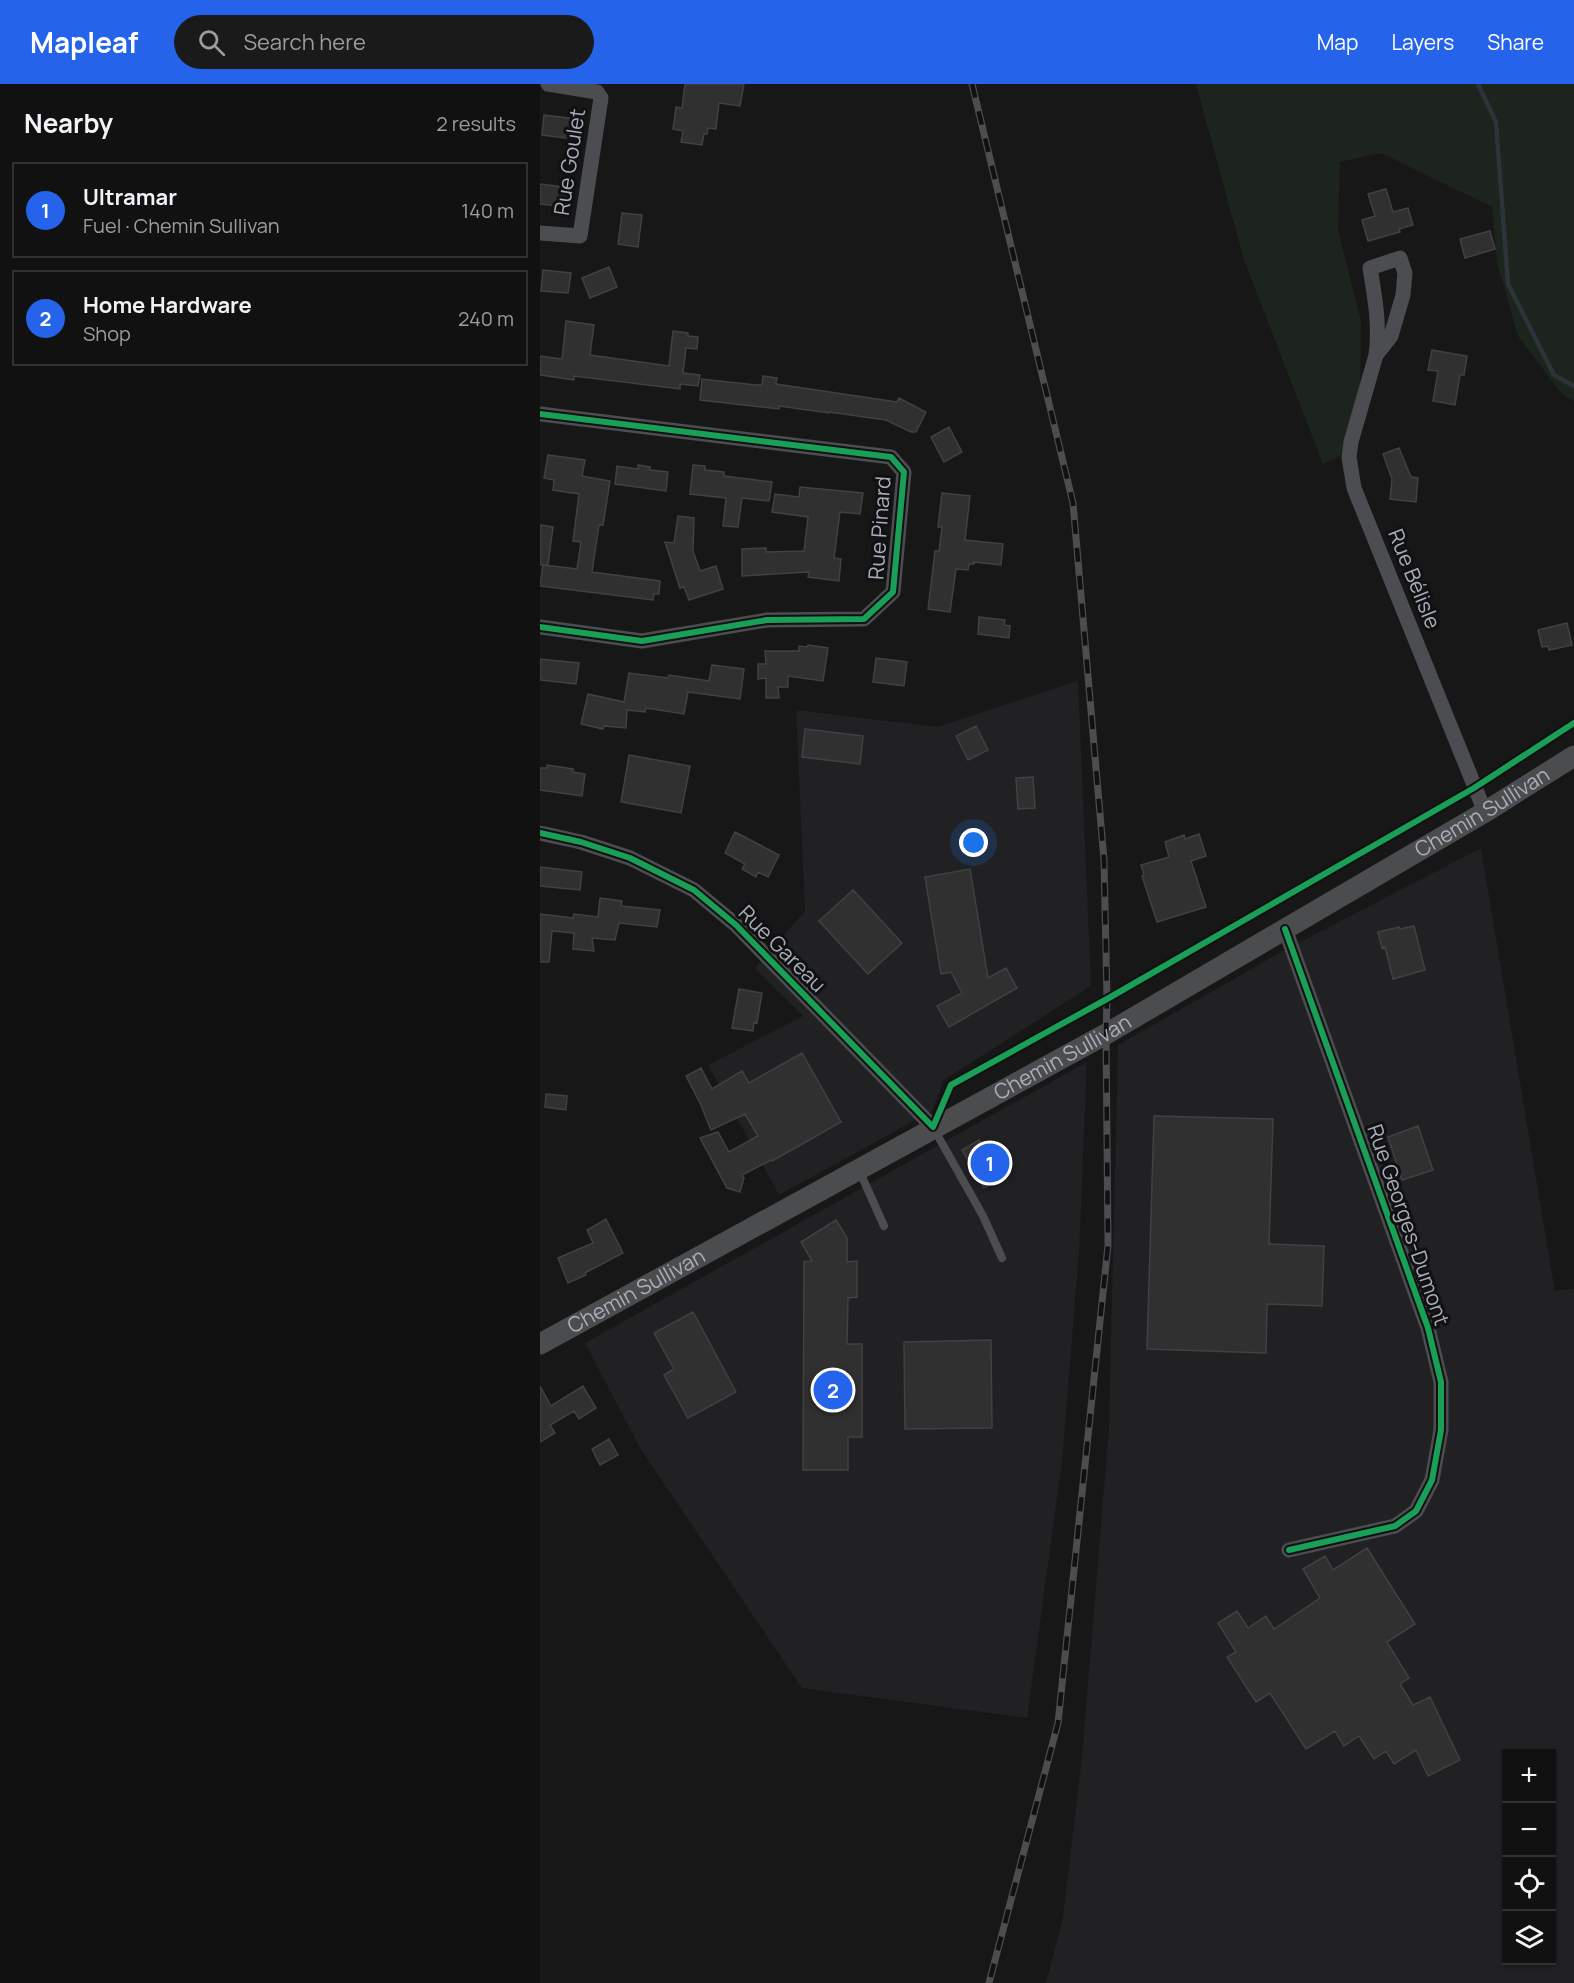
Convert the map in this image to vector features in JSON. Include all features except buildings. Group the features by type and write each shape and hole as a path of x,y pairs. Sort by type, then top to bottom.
{"main road":[{"name":"Chemin Sullivan","path":"540,1344 1106,1034 1485,812 1574,756"}],"street":[{"name":"Rue Goulet","path":"540,232 579,236 601,98 597,92 548,84"},
{"name":"Rue Bélisle","path":"1376,355 1391,336 1403,296 1405,273 1400,258 1370,268 1376,299 1379,335 1376,355 1351,442 1349,457 1354,488 1485,812"},
{"name":"Rue Pinard","path":"540,414 891,457 904,472 893,592 864,619 767,620 642,641 540,627"},
{"name":"Rue Gareau","path":"540,833 581,842 630,858 694,890 736,924 933,1127"},
{"name":"Rue Georges-Dumont","path":"1285,929 1428,1328 1441,1382 1441,1430 1432,1480 1416,1511 1395,1527 1289,1550"}],"lane":[{"path":"933,1127 983,1216 1002,1258"},
{"path":"858,1169 884,1226"}],"shaded area":[{"path":"1196,84 1574,84 1574,401 1562,394 1518,336 1497,263 1492,207 1381,153 1340,162 1338,231 1361,321 1360,386 1340,456 1323,464 1244,260"},
{"path":"1078,681 1091,986 944,1080 932,1111 779,1195 708,1065 803,1016 755,968 805,911 796,710 937,727"},
{"path":"1481,848 1555,1291 1574,1289 1574,1983 1046,1983 1063,1917 1082,1757 1109,1426 1118,1045 1281,952"},
{"path":"1087,1062 1079,1253 1062,1461 1027,1718 802,1688 640,1448 585,1343"}],"waterway":[{"path":"1478,84 1496,122 1508,284 1554,375 1574,386"}],"railway":[{"path":"972,84 1073,503 1104,860 1107,999 1108,1245 1058,1723 989,1983"}],"cycle path":[{"path":"540,414 891,457 904,472 893,592 864,619 767,620 642,641 540,627"},
{"path":"540,833 581,842 630,858 694,890 736,925 933,1127 951,1085 1107,999 1474,788 1574,723"},
{"path":"1285,929 1428,1328 1441,1382 1441,1430 1432,1480 1416,1511 1395,1526 1289,1550"}],"place":[{"name":"Ultramar","path":"990,1163"},
{"name":"Home Hardware","path":"833,1390"}]}
